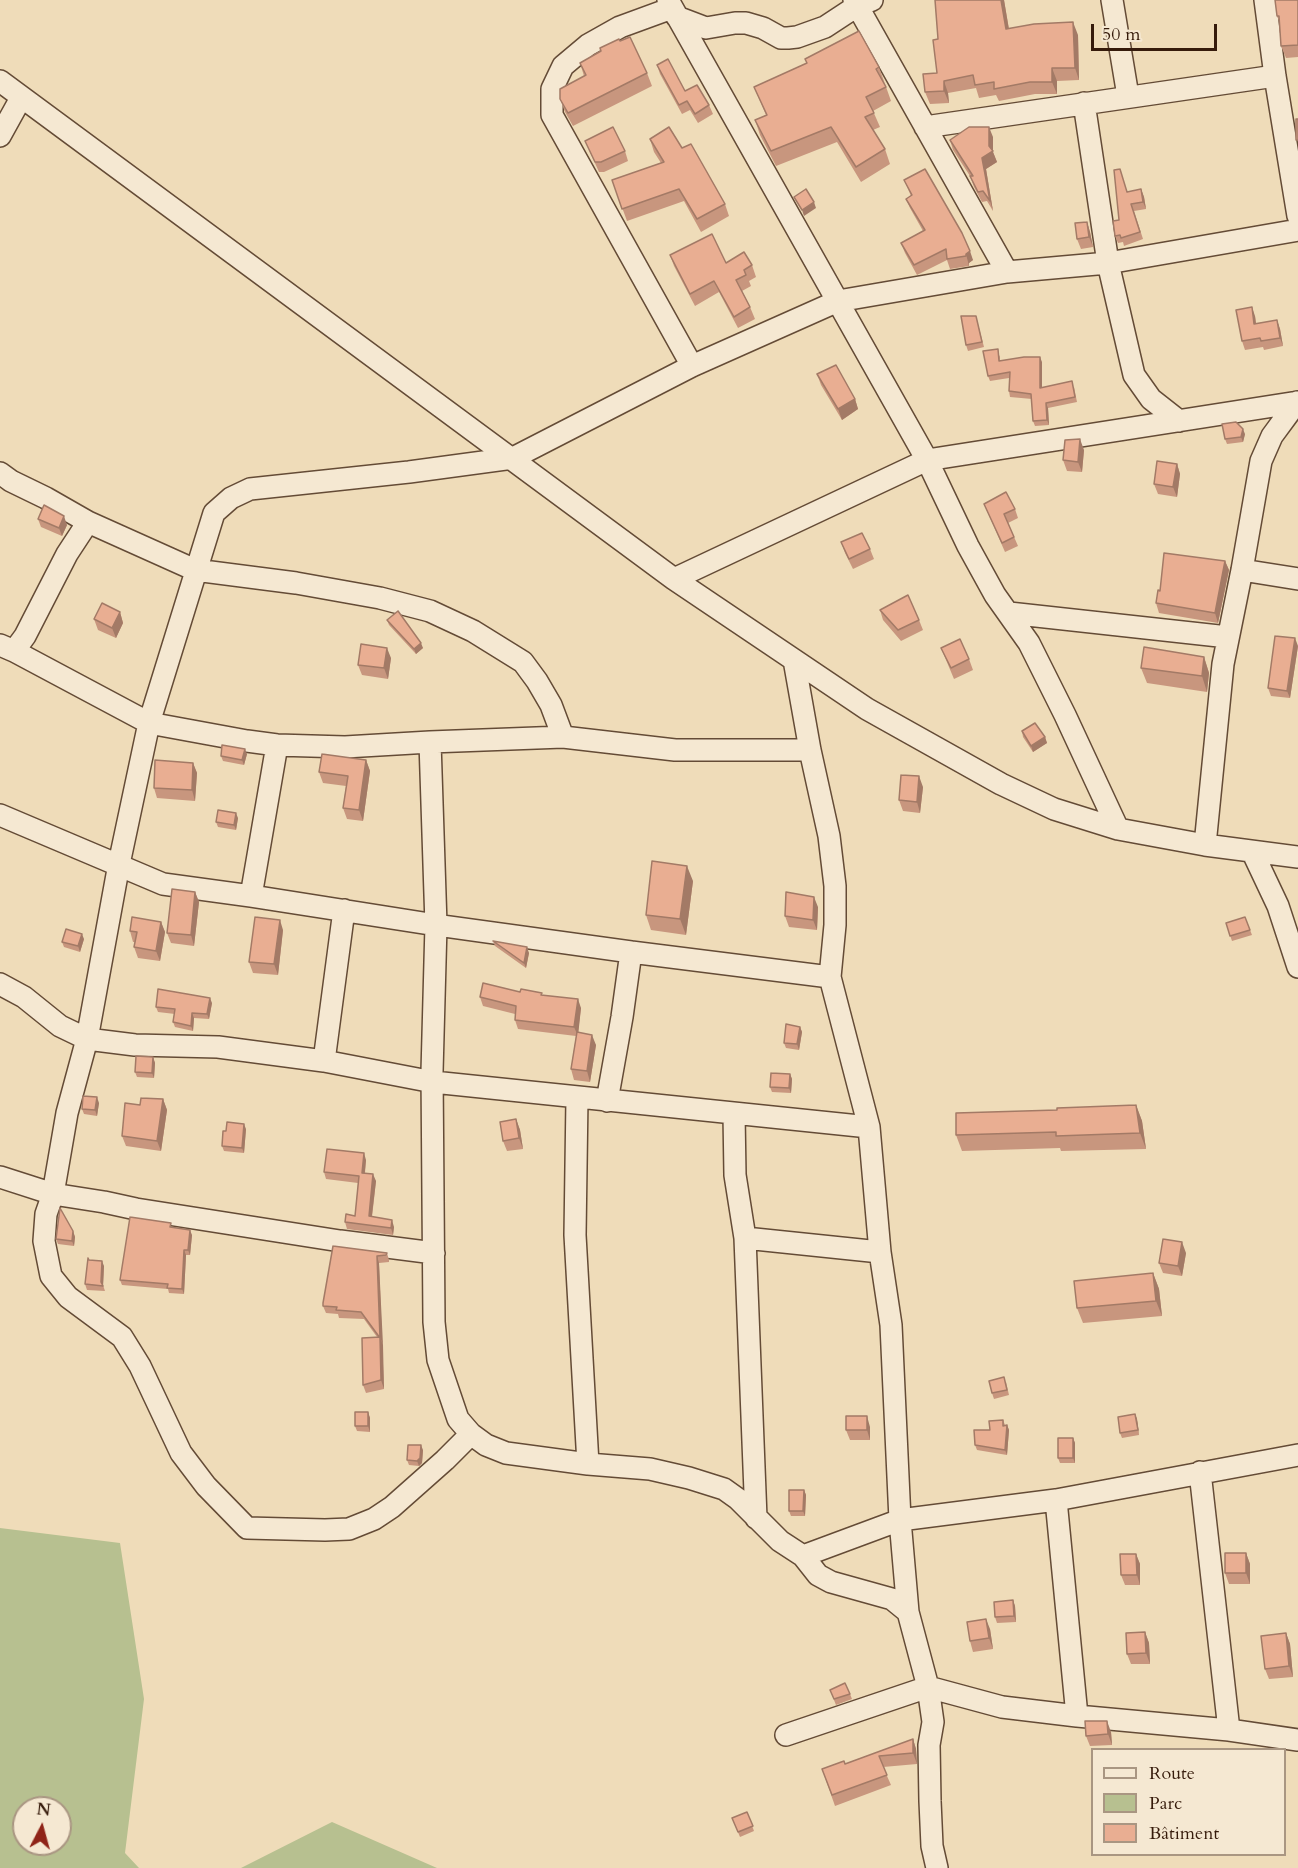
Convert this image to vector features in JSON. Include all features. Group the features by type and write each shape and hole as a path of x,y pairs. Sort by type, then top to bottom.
{"street":[{"path":"1113,0 1128,96"},
{"path":"1265,0 1298,216"},
{"path":"672,8 706,28 746,23 763,28 781,38 788,38 825,27 861,2 924,127 1007,272"},
{"path":"672,8 927,460 968,546 995,595 1029,643 1118,829"},
{"path":"672,8 620,27 588,45 563,66 552,89 552,115 692,366"},
{"path":"924,127 1275,76"},
{"path":"0,81 674,579 867,709 1001,784 1054,809 1118,829 1205,845 1298,857"},
{"path":"0,136 21,98"},
{"path":"1084,103 1108,263 1134,375 1150,399 1179,421"},
{"path":"471,1434 392,1508 366,1522 349,1529 247,1528 206,1486 181,1453 140,1366 122,1337 68,1297 51,1276 44,1241 46,1214 53,1194 67,1113 87,1039 119,864 149,723 214,513 231,498 250,489 513,458 692,366 838,301 1007,272 1108,263 1298,230"},
{"path":"674,579 927,460 1297,402"},
{"path":"1205,845 1220,684 1261,461 1272,436 1297,402"},
{"path":"0,473 88,522 195,570 380,598 430,612 462,626 523,662 551,705 563,737"},
{"path":"88,522 67,554 25,636 7,648 149,723 277,745 345,747 563,737 675,750 810,750"},
{"path":"1242,570 1298,579"},
{"path":"1009,613 1228,637"},
{"path":"794,660 810,750 829,836 835,886 831,977 869,1127 880,1252 891,1325 900,1520 908,1612 928,1687 933,1722 929,1745 931,1821 932,1846 937,1868"},
{"path":"430,742 436,925 432,1082 434,1322 438,1360 458,1419 471,1434 486,1445 506,1453 588,1464 650,1469 724,1489 738,1499 780,1541 803,1556 818,1575 831,1582 892,1599 908,1612"},
{"path":"251,896 277,745"},
{"path":"0,815 163,884 436,925 831,977"},
{"path":"1252,851 1278,906 1298,967"},
{"path":"324,1061 344,910"},
{"path":"607,1101 631,952"},
{"path":"0,984 24,997 60,1026 87,1039 135,1045 218,1047 324,1061 432,1082 869,1127"},
{"path":"577,1098 575,1235 588,1464"},
{"path":"734,1114 735,1175 745,1238 756,1518"},
{"path":"0,1177 53,1194 340,1241 434,1253"},
{"path":"745,1238 880,1252"},
{"path":"803,1556 900,1520 1056,1500 1298,1455"},
{"path":"1200,1472 1229,1730"},
{"path":"1056,1500 1077,1716"},
{"path":"786,1736 928,1687 1002,1707 1229,1730 1298,1740"}],"green space":[{"path":"0,1528 120,1543 144,1699 125,1853 139,1868 0,1868"},
{"path":"332,1822 437,1868 241,1868"}],"building":[{"path":"935,0 1001,0 1006,29 1034,24 1073,22 1075,68 1052,68 1052,82 1030,82 994,89 994,82 975,85 973,75 944,81 944,91 925,92 923,74 937,73 933,40 938,39"},
{"path":"1275,0 1298,0 1298,45 1281,46 1279,16 1277,16"},
{"path":"859,31 879,67 876,69 886,87 866,97 874,113 865,117 885,149 856,167 831,127 771,151 755,120 767,115 754,87 807,63 805,59"},
{"path":"630,37 647,73 568,113 560,99 560,89 586,75 580,63 601,51 600,48 619,39 620,41"},
{"path":"668,59 685,91 697,85 709,105 695,114 687,101 679,105 657,65"},
{"path":"1296,119 1298,119 1298,140 1296,140"},
{"path":"613,127 625,151 601,162 595,162 585,141"},
{"path":"669,127 682,148 691,144 725,204 697,219 679,189 622,209 612,180 664,162 650,139"},
{"path":"969,127 989,127 989,146 993,151 982,158 990,201 983,191 978,192 970,176 973,176 950,140"},
{"path":"925,169 970,251 966,256 947,259 946,249 914,265 901,243 925,230 906,199 912,195 904,180"},
{"path":"1120,169 1127,192 1141,189 1143,202 1131,204 1140,232 1121,238 1120,235 1115,236 1113,221 1119,220 1114,170"},
{"path":"806,189 814,202 802,210 794,197"},
{"path":"1087,222 1089,237 1077,239 1075,223"},
{"path":"712,234 726,263 744,252 752,265 744,270 746,275 736,280 750,307 734,317 714,281 690,294 670,255"},
{"path":"1252,307 1254,324 1277,320 1280,338 1242,341 1236,310"},
{"path":"961,316 976,316 982,342 966,345"},
{"path":"998,349 999,361 1040,357 1040,388 1072,381 1075,397 1046,403 1047,420 1033,421 1031,394 1009,391 1010,372 988,376 983,351"},
{"path":"836,365 855,399 838,409 817,374"},
{"path":"1236,422 1243,429 1241,437 1225,439 1222,424"},
{"path":"1080,439 1078,462 1063,460 1065,440"},
{"path":"1157,461 1177,464 1173,487 1154,484"},
{"path":"1006,492 1015,509 1004,514 1014,537 1002,543 984,504"},
{"path":"44,505 64,516 59,528 38,519"},
{"path":"862,533 870,549 849,559 841,542"},
{"path":"1164,553 1225,561 1215,613 1156,603 1158,590 1160,591"},
{"path":"908,595 919,620 898,630 880,610"},
{"path":"102,603 120,612 112,628 94,619"},
{"path":"398,611 421,643 414,649 387,620"},
{"path":"1275,636 1295,638 1287,691 1268,688"},
{"path":"960,639 969,659 951,668 941,648"},
{"path":"361,644 387,648 384,668 358,665"},
{"path":"1144,647 1204,657 1202,676 1141,668"},
{"path":"1035,723 1045,737 1031,746 1022,731"},
{"path":"222,745 245,749 242,760 221,756"},
{"path":"322,754 366,760 359,810 343,808 348,776 319,772"},
{"path":"155,760 193,763 192,790 154,788"},
{"path":"901,775 919,776 917,802 899,800"},
{"path":"218,810 236,813 234,825 216,822"},
{"path":"652,861 687,866 680,919 646,915"},
{"path":"172,889 195,892 191,935 167,933"},
{"path":"786,892 814,897 813,920 785,916"},
{"path":"132,917 161,922 156,951 134,947 137,932 130,931"},
{"path":"255,917 280,920 274,964 249,962"},
{"path":"1245,917 1250,930 1230,936 1226,923"},
{"path":"66,929 82,934 78,946 62,942"},
{"path":"493,941 527,947 524,963"},
{"path":"483,983 520,992 521,989 542,993 541,995 578,999 574,1027 515,1020 516,1006 480,997"},
{"path":"158,989 210,998 207,1014 192,1013 191,1026 173,1022 175,1009 156,1007"},
{"path":"786,1024 800,1027 797,1044 784,1043"},
{"path":"577,1032 592,1035 587,1071 571,1069"},
{"path":"136,1056 153,1057 152,1073 135,1072"},
{"path":"771,1073 790,1074 789,1088 770,1087"},
{"path":"83,1096 97,1097 95,1110 82,1109"},
{"path":"141,1098 163,1099 157,1141 122,1136 125,1103 140,1105"},
{"path":"1136,1105 1140,1133 1056,1136 1056,1132 956,1135 956,1113"},
{"path":"516,1119 519,1138 503,1141 500,1122"},
{"path":"227,1122 244,1124 242,1148 222,1146 223,1131 226,1131"},
{"path":"327,1149 364,1153 362,1173 373,1174 369,1216 392,1220 391,1228 345,1222 346,1214 355,1216 359,1176 324,1172"},
{"path":"60,1208 73,1231 72,1241 56,1239"},
{"path":"130,1217 171,1223 170,1227 190,1230 188,1250 184,1250 182,1289 167,1288 168,1284 120,1280"},
{"path":"1163,1239 1182,1242 1178,1266 1159,1263"},
{"path":"333,1246 387,1253 377,1256 380,1338 361,1312 336,1310 337,1307 323,1306"},
{"path":"88,1258 102,1261 101,1282 103,1286 85,1284"},
{"path":"1153,1273 1156,1301 1077,1308 1074,1281"},
{"path":"380,1337 381,1380 363,1385 362,1338"},
{"path":"1004,1377 1007,1390 992,1393 989,1381"},
{"path":"355,1412 368,1412 368,1426 355,1426"},
{"path":"1135,1414 1138,1430 1120,1433 1118,1417"},
{"path":"846,1416 867,1416 867,1430 846,1430"},
{"path":"1003,1420 1003,1426 1007,1425 1005,1450 975,1445 974,1430 990,1430 989,1421"},
{"path":"1058,1438 1073,1438 1073,1458 1058,1458"},
{"path":"408,1445 421,1445 420,1458 417,1461 407,1460"},
{"path":"789,1490 804,1490 803,1511 789,1511"},
{"path":"1225,1553 1246,1553 1246,1573 1225,1573"},
{"path":"1120,1554 1136,1554 1137,1575 1121,1575"},
{"path":"1013,1600 1014,1616 995,1617 994,1602"},
{"path":"986,1619 989,1638 970,1641 967,1622"},
{"path":"1145,1632 1146,1653 1127,1654 1126,1633"},
{"path":"1286,1633 1289,1666 1265,1669 1261,1636"},
{"path":"845,1683 850,1694 834,1699 830,1690"},
{"path":"1085,1721 1107,1721 1108,1734 1086,1736"},
{"path":"913,1739 913,1753 879,1756 887,1775 832,1795 822,1769 844,1761 845,1764"},
{"path":"747,1812 753,1826 738,1832 732,1818"}]}
